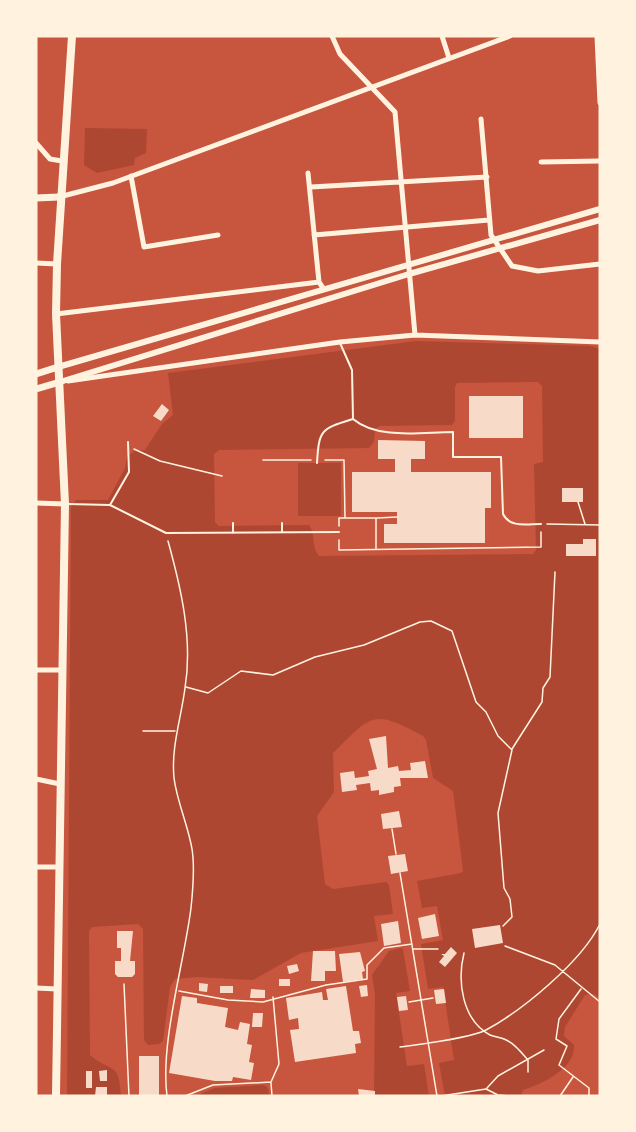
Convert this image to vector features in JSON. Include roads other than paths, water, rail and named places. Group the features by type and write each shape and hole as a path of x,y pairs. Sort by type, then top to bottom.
{"main road":[{"path":"56,1096 65,504 56,314 59,197 72,36"},
{"path":"36,198 59,197"},
{"path":"36,374 58,367"},
{"path":"36,389 60,382"}],"street":[{"path":"332,36 340,54 395,112 415,335"},
{"path":"442,36 449,58"},
{"path":"59,197 131,176 496,39 510,36"},
{"path":"597,36 600,103"},
{"path":"481,119 489,219 495,240 512,266 538,270 600,264"},
{"path":"36,143 50,159 62,161"},
{"path":"541,162 600,161"},
{"path":"308,173 321,285"},
{"path":"131,176 144,247 218,235"},
{"path":"311,187 487,177"},
{"path":"58,367 321,285 409,265 600,209"},
{"path":"314,235 489,219"},
{"path":"60,382 409,274 600,220"},
{"path":"36,263 57,264"},
{"path":"56,314 321,285"},
{"path":"60,382 340,342 415,335 600,342"},
{"path":"36,503 65,504"},
{"path":"36,670 62,670"},
{"path":"36,779 60,784"},
{"path":"36,867 59,867"},
{"path":"36,988 57,989"}],"lane":[{"path":"340,342 352,370 353,419"},
{"path":"317,462 318,439 326,429 353,419"},
{"path":"353,419 362,426 379,431 453,432 453,457 501,457 503,514 506,520 514,525 541,524"},
{"path":"110,505 129,472 128,444"},
{"path":"65,504 110,505 166,533 339,532"},
{"path":"282,523 282,532"},
{"path":"233,524 233,533"}]}
